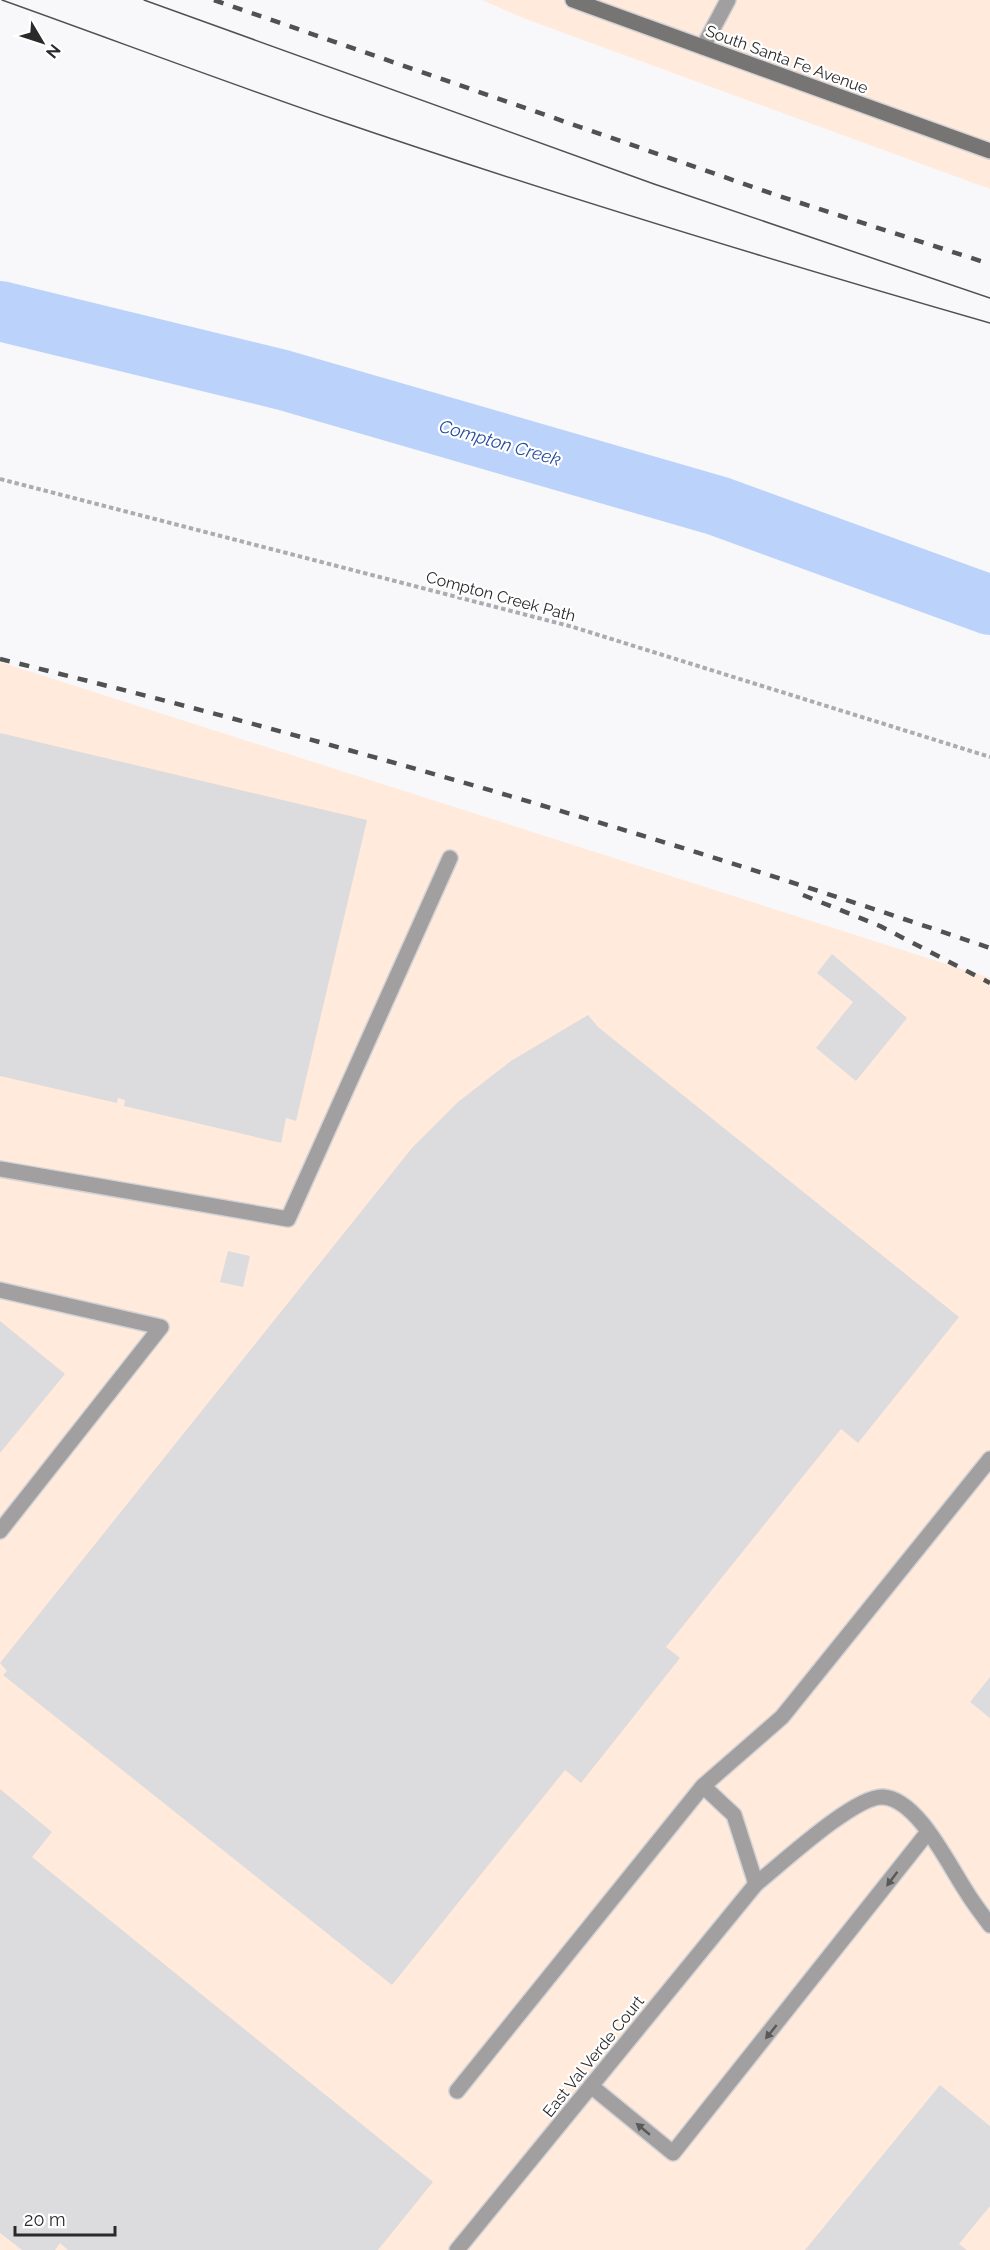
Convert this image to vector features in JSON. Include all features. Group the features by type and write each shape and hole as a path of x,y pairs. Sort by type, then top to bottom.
{"main road":[{"name":"South Santa Fe Avenue","path":"573,0 601,5 703,47 990,151"}],"street":[{"path":"703,47 728,0"},
{"path":"0,1169 288,1219 450,858"},
{"path":"0,1290 161,1327 0,1531"},
{"path":"458,2091 703,1786 782,1717 990,1459"},
{"path":"703,1786 734,1815 756,1884"},
{"name":"East Val Verde Court","path":"457,2250 756,1884 841,1815 864,1802 883,1797 898,1802 942,1849 966,1891 990,1924"},
{"path":"591,2086 673,2153 928,1832"}],"path":[{"name":"Compton Creek Path","path":"0,479 573,627 990,757"}],"shaded area":[{"path":"482,0 990,0 990,189 523,18"},
{"path":"0,662 990,978 990,2250 0,2250"}],"building":[{"path":"0,733 367,820 296,1121 286,1118 281,1143 124,1106 125,1100 118,1098 117,1103 0,1076"},
{"path":"832,954 907,1018 856,1081 816,1048 853,1002 817,973"},
{"path":"588,1015 598,1027 959,1317 858,1443 841,1429 666,1647 680,1658 581,1783 565,1770 392,1985 3,1675 7,1671 0,1663 412,1148 458,1102 511,1061"},
{"path":"228,1251 250,1256 243,1287 220,1282"},
{"path":"0,1321 65,1374 0,1453"},
{"path":"990,1677 990,1718 970,1702"},
{"path":"0,1789 52,1832 32,1857 433,2182 378,2250 68,2250 60,2243 55,2250 22,2250 0,2233"},
{"path":"940,2085 990,2126 990,2206 959,2244 967,2250 805,2250"}],"waterway":[{"name":"Compton Creek","path":"0,311 283,380 718,506 990,605"}],"tram line":[{"path":"2,0 294,106 499,174 744,251 990,323"},
{"path":"144,0 654,184 990,298"}],"railway":[{"path":"214,0 779,196 990,264"},
{"path":"0,659 250,723 622,829 990,948"},
{"path":"803,895 880,926 990,983"}]}
